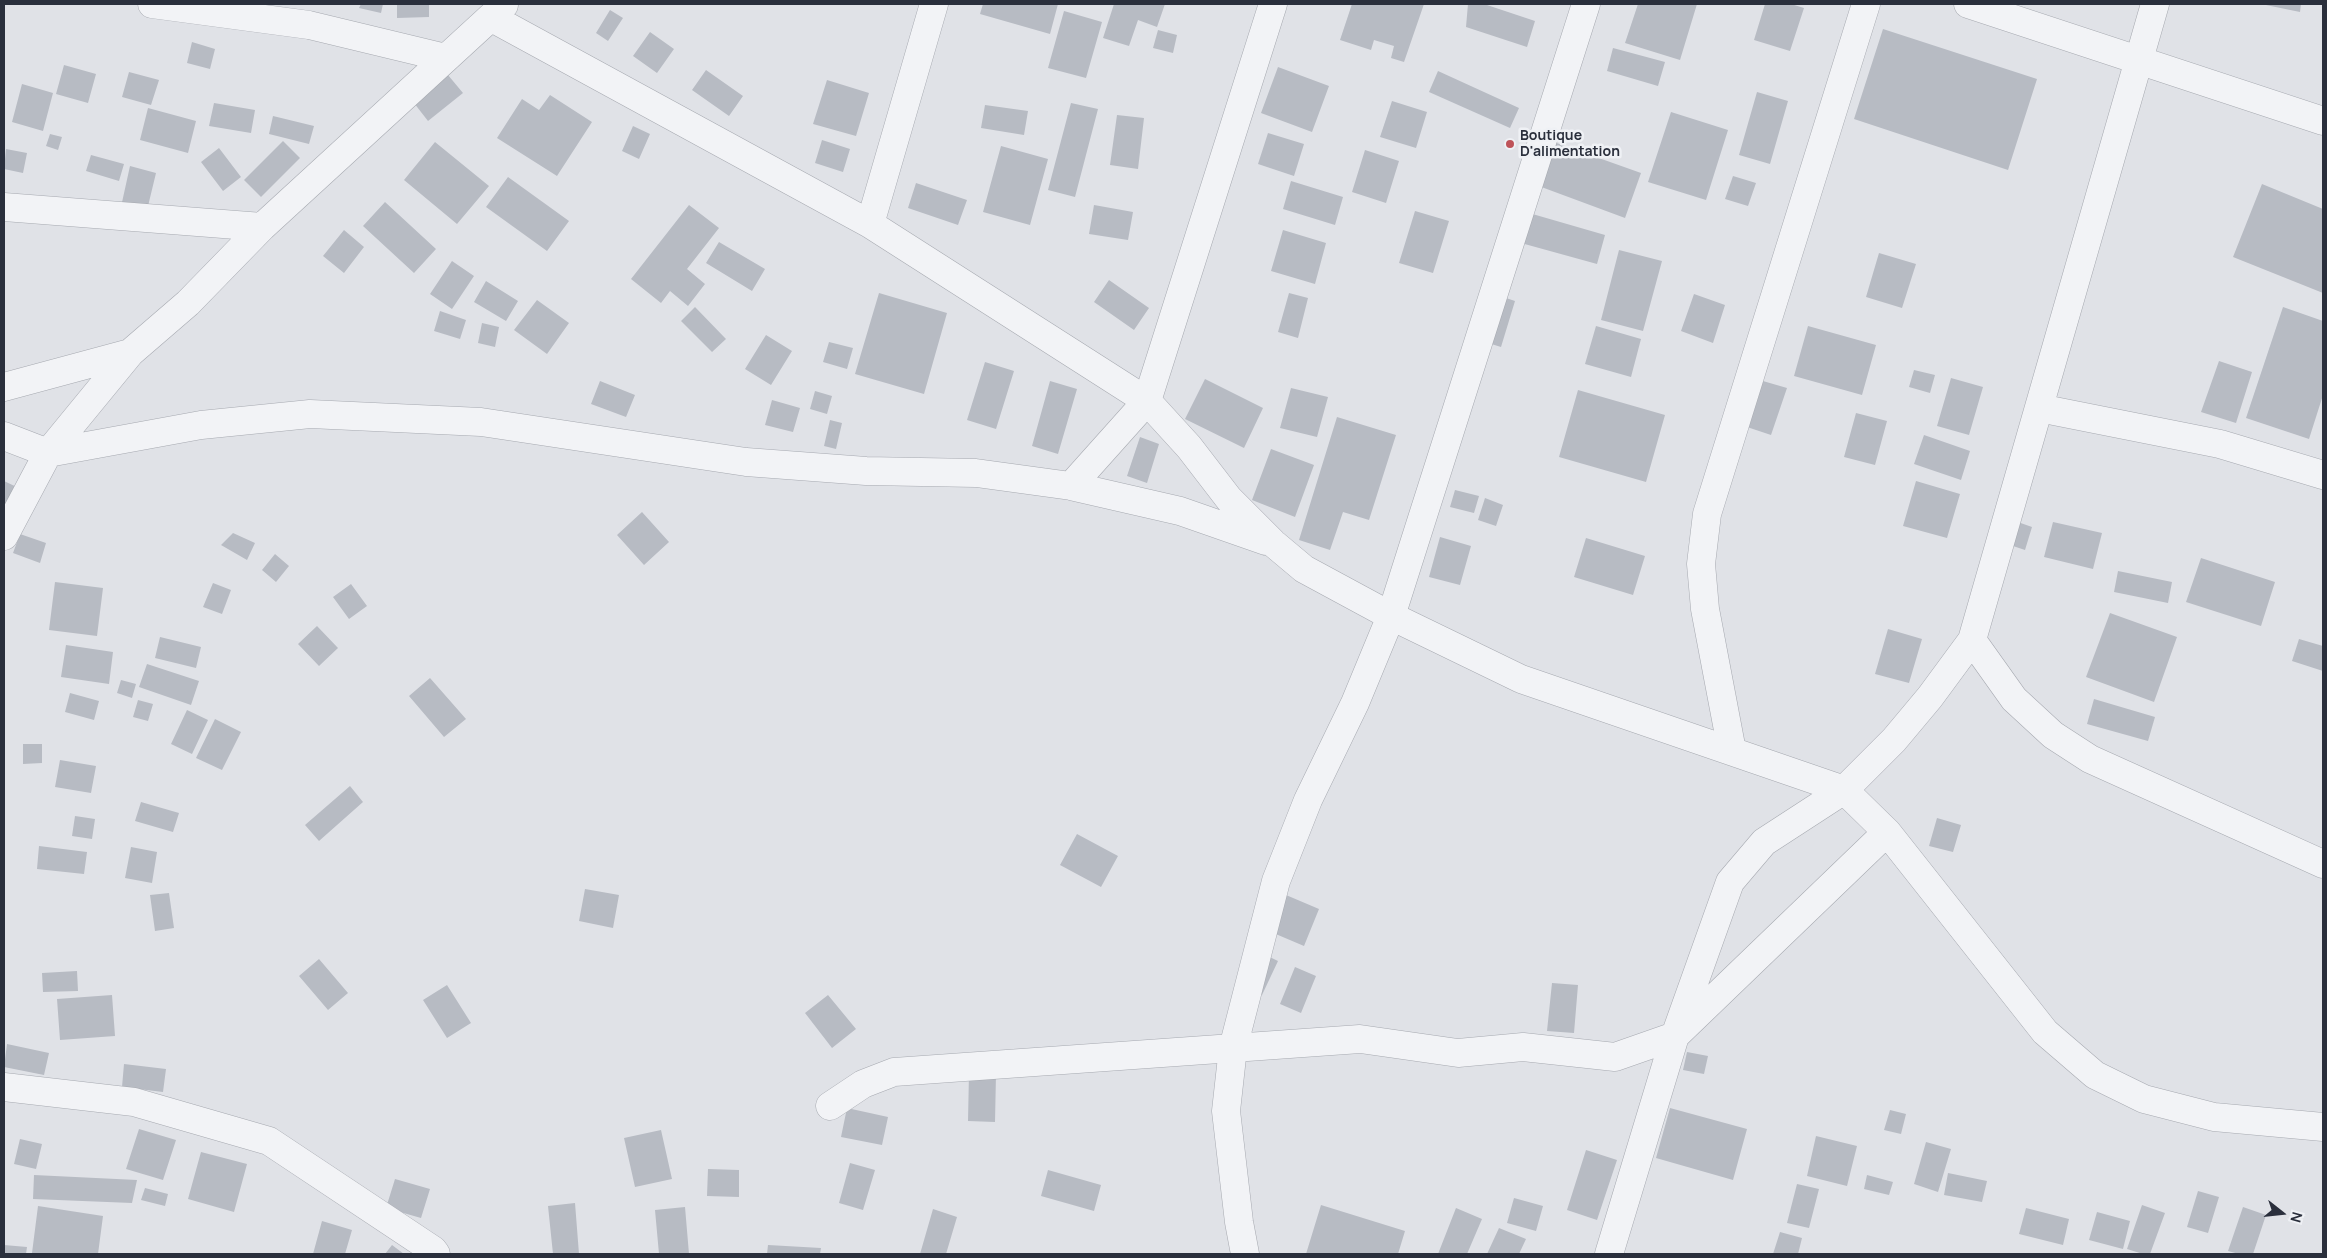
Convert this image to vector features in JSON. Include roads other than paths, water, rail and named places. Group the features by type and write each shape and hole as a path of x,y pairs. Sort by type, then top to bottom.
{"street":[{"path":"152,4 309,25 446,58"},
{"path":"870,224 934,4"},
{"path":"1072,486 1147,401 1273,4"},
{"path":"1245,1254 1239,1222 1226,1111 1233,1048 1276,881 1308,800 1355,704 1391,616 1586,4"},
{"path":"1732,751 1705,610 1701,564 1707,514 1866,4"},
{"path":"1968,4 2323,121"},
{"path":"1609,1254 1675,1036 1730,882 1764,842 1844,790 1894,740 1930,697 1972,640 2155,4"},
{"path":"4,536 48,453 130,353 188,303 262,227 499,11 870,224 1147,401 1189,447 1229,499 1272,543 1304,569 1391,616 1521,679 1844,790 1887,832 2045,1032 2095,1075 2144,1099 2214,1117 2323,1128"},
{"path":"4,208 262,227"},
{"path":"4,387 130,353"},
{"path":"2039,408 2220,444 2323,475"},
{"path":"4,436 48,453 201,425 310,414 481,422 746,462 866,471 976,473 1072,486 1180,511 1272,543"},
{"path":"1972,640 2014,699 2053,734 2090,759 2323,864"},
{"path":"830,1106 863,1084 894,1072 1360,1039 1458,1053 1522,1047 1615,1057 1675,1036 1887,832"},
{"path":"4,1087 134,1102 269,1141 433,1250 436,1254"}],"place":[{"name":"Boutique D'alimentation","path":"1510,144"}]}
